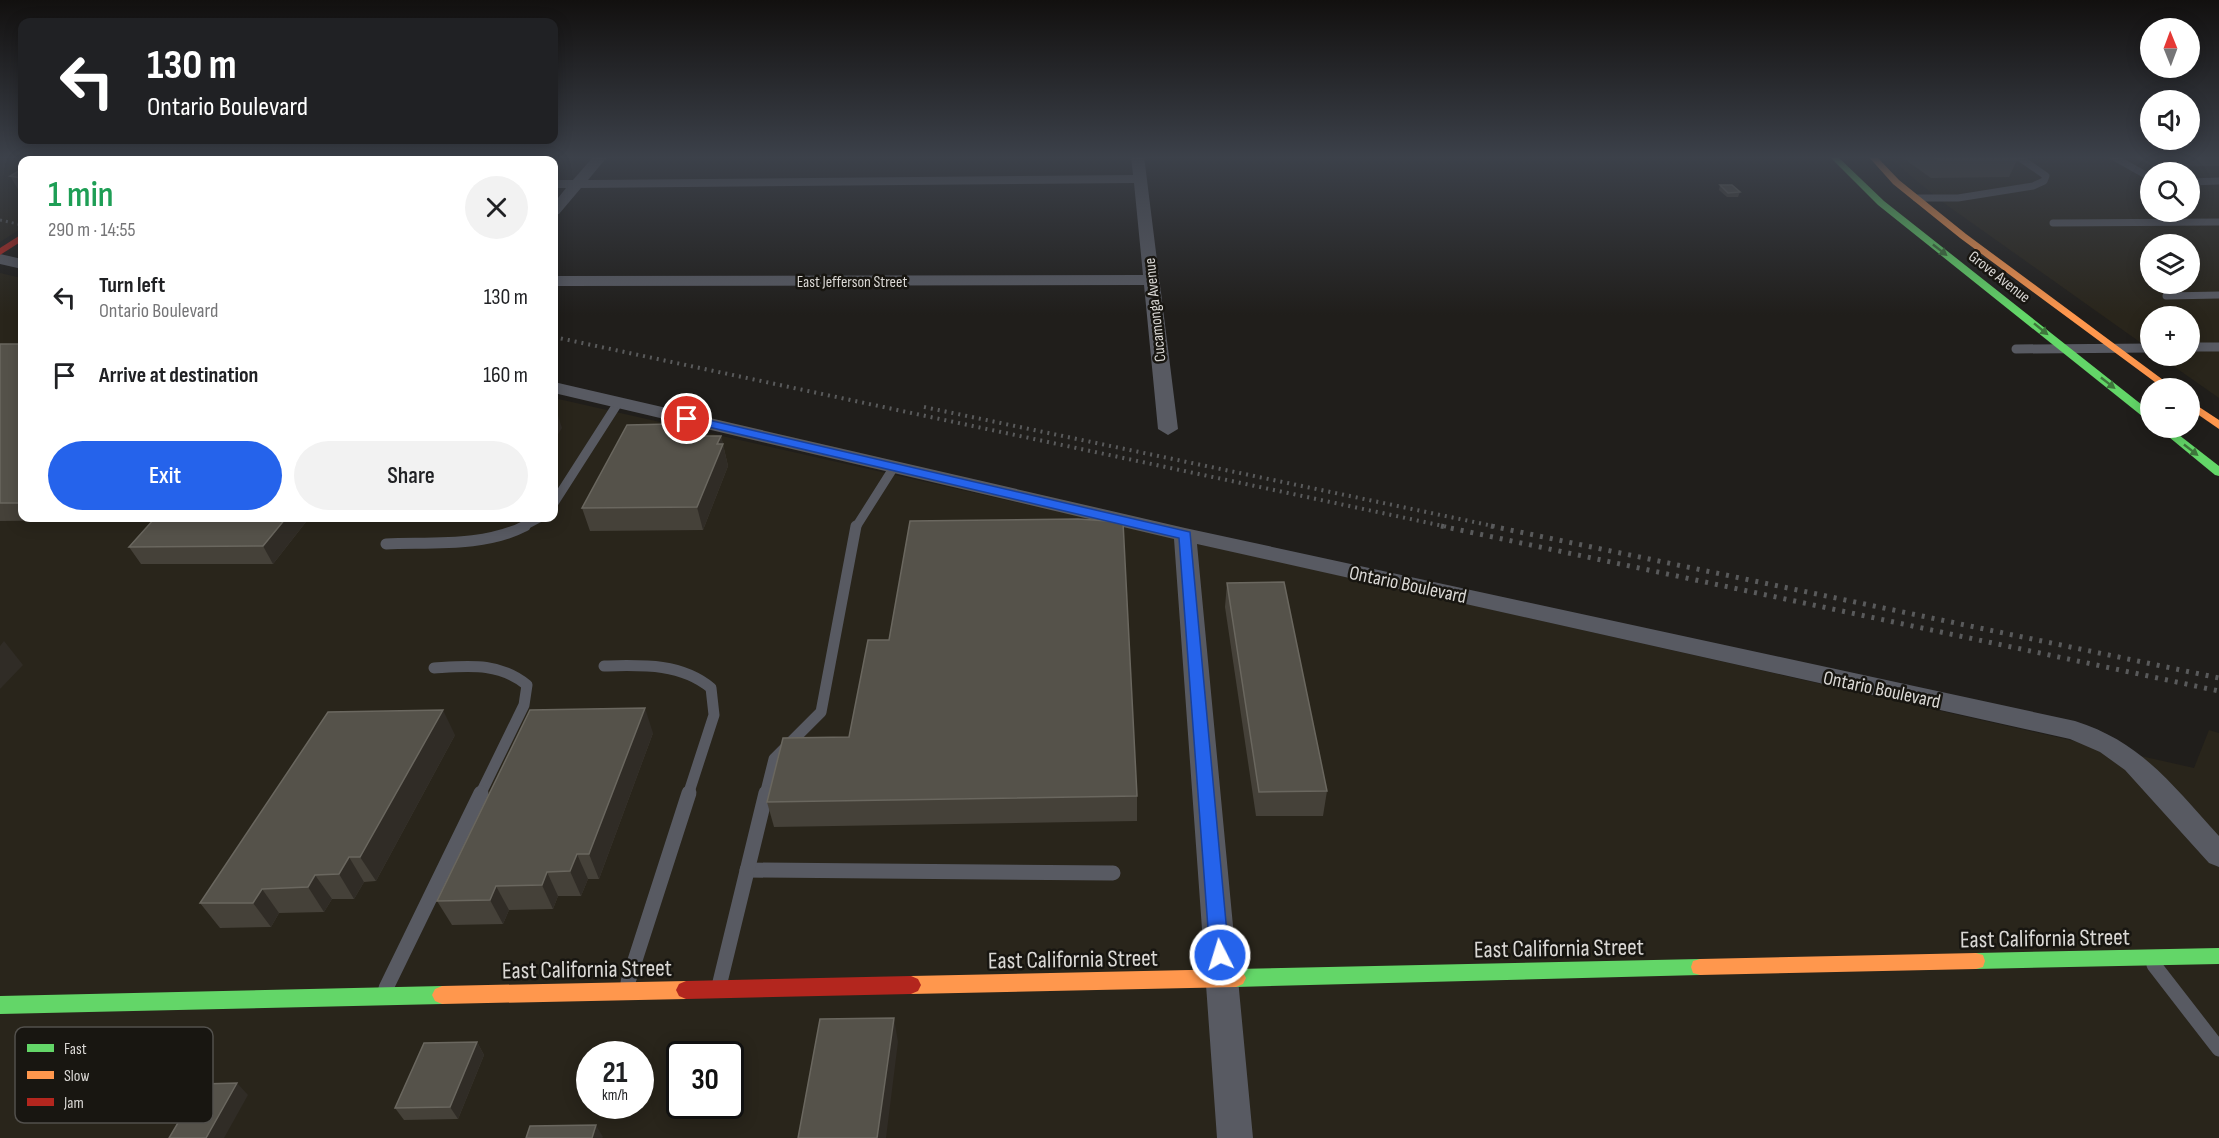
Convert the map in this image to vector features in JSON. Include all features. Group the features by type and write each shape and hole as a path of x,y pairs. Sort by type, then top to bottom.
{"main road":[{"name":"Grove Avenue","path":"1890,209 2140,409"},
{"name":"Grove Avenue","path":"1930,209 2156,378"},
{"path":"0,252 18,240"},
{"path":"2200,412 2219,426"},
{"path":"2176,438 2219,472"},
{"name":"East California Street","path":"0,1005 2219,956"}],"street":[{"name":"Cucamonga Avenue","path":"1143,209 1168,429"},
{"path":"0,259 18,263"},
{"name":"East Jefferson Street","path":"558,281 1150,280"},
{"name":"Ontario Boulevard","path":"558,389 1185,535 2075,731 2109,745 2134,763 2219,855"},
{"path":"1185,535 1235,1138"}],"lane":[{"path":"2053,223 2219,222"},
{"path":"2166,296 2219,295"},
{"path":"2200,347 2219,347"},
{"path":"2016,348 2140,348"},
{"path":"558,497 618,403"},
{"path":"719,989 774,759 821,712 856,525 894,467"},
{"path":"386,544 472,540 511,533 532,522"},
{"path":"604,666 649,664 696,675 711,688 714,715 625,991"},
{"path":"382,996 524,705 526,685 514,672 489,665 434,668"},
{"path":"747,870 1113,873"},
{"path":"2148,958 2219,1049"}],"shaded area":[{"path":"0,209 18,209 18,231 0,242"},
{"path":"1952,209 2140,209 2140,222 2200,222 2200,209 2219,209 2219,398 2200,385 2200,378 2190,378 2173,366 2200,366 2200,306 2140,306 2140,342"},
{"path":"0,273 18,277 18,522 558,522 558,399 2194,768 2209,730 2219,733 2219,1138 0,1138"}],"building":[{"path":"0,344 18,344 18,503 0,503"},
{"path":"670,424 667,431 706,430 704,436 721,436 717,444 723,444 697,507 582,508 627,425"},
{"path":"1078,519 1123,522 1137,796 767,802 783,738 849,737 868,640 889,640 910,521"},
{"path":"151,522 283,522 263,546 129,547"},
{"path":"1284,582 1327,791 1259,792 1227,583"},
{"path":"645,708 589,854 577,854 570,871 547,872 542,885 496,886 490,900 437,901 530,710"},
{"path":"443,710 360,857 349,857 339,874 315,875 308,887 262,889 253,903 200,903 328,712"},
{"path":"894,1018 877,1138 798,1138 820,1019"},
{"path":"477,1042 450,1107 395,1108 424,1043"},
{"path":"237,1083 206,1138 169,1138 178,1123 213,1123 213,1084"},
{"path":"596,1125 592,1138 526,1138 530,1126"}],"railway":[{"path":"0,220 18,224"},
{"path":"558,338 1448,527"},
{"path":"924,407 1498,527"},
{"path":"1441,526 2219,691"},
{"path":"1491,526 2219,678"}],"traffic: fast":[{"path":"1889,209 2140,409"},
{"path":"2176,438 2219,472"},
{"path":"1976,961 2219,956"},
{"path":"1236,978 1700,967"},
{"path":"0,1005 442,995"}],"traffic: slow":[{"path":"1930,209 2155,378"},
{"path":"2200,412 2219,426"},
{"path":"1700,967 1976,961"},
{"path":"911,985 1236,978"},
{"path":"442,995 686,990"}],"traffic: jam":[{"path":"0,252 18,240"},
{"path":"686,990 911,985"}],"route":[{"path":"687,419 1185,535 1220,955"}]}
